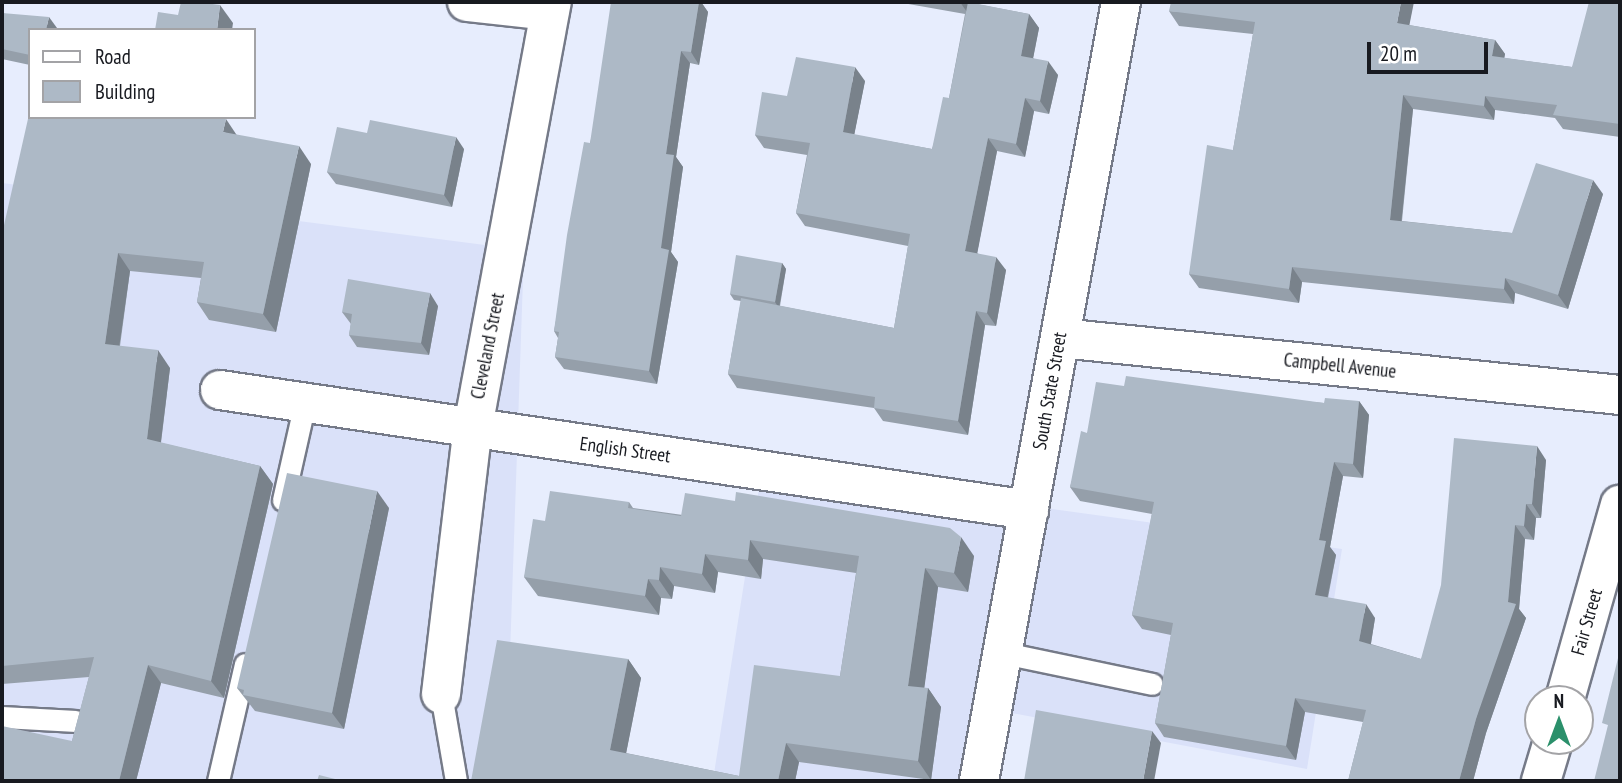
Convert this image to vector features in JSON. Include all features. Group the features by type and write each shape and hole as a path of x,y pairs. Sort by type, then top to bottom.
{"street":[{"path":"467,2 551,7"},
{"name":"South State Street","path":"979,781 1121,2"},
{"name":"Cleveland Street","path":"441,694 473,427 551,7"},
{"name":"Campbell Avenue","path":"1060,338 1620,395"},
{"name":"English Street","path":"220,390 1028,510"},
{"name":"Fair Street","path":"1569,685 1620,506"},
{"path":"1541,781 1549,755"}],"lane":[{"path":"277,524 305,402"},
{"path":"218,781 249,646"},
{"path":"1003,653 1152,684"},
{"path":"441,694 456,781"},
{"path":"2,718 75,721"}],"shaded area":[{"path":"2,183 524,250 507,742 713,780 762,469 1342,549 1307,769 1001,711 989,781 2,781"}],"building":[{"path":"181,2 220,5 217,28 155,28 158,12 178,15"},
{"path":"611,2 699,2 691,52 681,51 666,154 674,155 661,248 669,250 649,371 555,357 559,332 554,331 567,235 584,142 590,143"},
{"path":"968,2 1029,14 1021,56 1048,61 1040,101 1025,98 1016,144 988,138 965,251 996,257 987,313 976,311 958,421 874,408 875,397 728,374 741,298 894,328 910,234 796,213 810,143 755,135 762,92 787,96 796,57 855,67 843,132 932,149 943,97 949,98"},
{"path":"1171,2 1401,2 1397,23 1495,40 1492,56 1572,67 1589,2 1620,2 1620,124 1553,115 1557,105 1485,96 1484,106 1403,95 1390,220 1512,233 1536,163 1593,180 1558,295 1505,278 1504,289 1292,267 1289,289 1189,274 1207,145 1233,150 1255,22 1169,11"},
{"path":"2,13 49,17 46,28 28,28 28,55 2,49"},
{"path":"28,119 226,119 223,132 299,146 263,314 197,302 204,262 118,253 105,344 158,350 147,439 260,466 211,681 148,665 119,781 2,781 2,726 72,741 94,657 2,666 2,234"},
{"path":"370,120 456,137 444,195 327,172 337,127 367,133"},
{"path":"736,255 782,263 775,302 730,294"},
{"path":"348,279 430,293 421,343 349,335 352,314 342,312"},
{"path":"1126,376 1324,403 1325,398 1359,401 1353,464 1334,462 1319,540 1326,541 1315,595 1366,604 1359,641 1421,659 1441,585 1454,438 1537,446 1532,504 1526,504 1524,526 1515,525 1508,602 1516,604 1476,719 1459,781 1348,781 1366,710 1295,698 1286,746 1155,723 1173,623 1132,615 1154,502 1070,487 1081,431 1087,433 1096,382 1124,386"},
{"path":"287,473 377,491 332,713 243,695 244,690 237,688"},
{"path":"550,491 629,502 628,508 681,516 685,493 735,501 736,492 950,528 961,537 954,573 925,568 908,686 928,688 918,761 786,743 778,781 471,781 497,640 628,659 610,750 739,776 754,665 840,676 859,556 750,540 748,560 705,554 702,574 660,567 659,580 648,579 645,596 524,577 533,519 545,521"},
{"path":"1620,650 1620,781 1594,781 1608,725 1602,723"},
{"path":"1036,710 1152,731 1143,781 1024,781"},
{"path":"319,775 343,781 317,781"}]}
